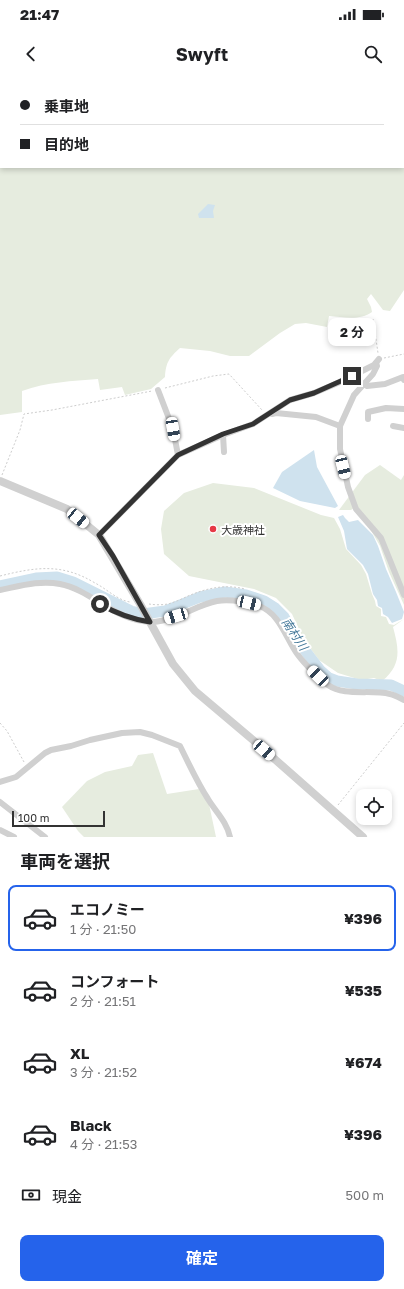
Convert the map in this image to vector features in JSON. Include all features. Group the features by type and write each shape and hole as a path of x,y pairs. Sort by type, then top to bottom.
{"street":[{"path":"378,361 373,374 354,394 340,426 340,449 348,487 356,509 381,538 404,595"},
{"path":"99,535 178,455 223,434 253,424 290,400 340,382 378,361"},
{"path":"364,384 367,386 385,384 403,377 404,380"},
{"path":"158,390 173,429 178,455"},
{"path":"368,419 368,412 386,408 404,409"},
{"path":"266,415 276,413 316,417 340,426"},
{"path":"393,426 404,428"},
{"path":"223,434 224,452"},
{"path":"0,481 67,509 99,535 113,556 173,664 195,691 334,810 363,837"},
{"path":"0,590 48,582 61,584 78,590 112,611 132,619 150,622 158,622 218,601 237,600 261,606 272,614 286,631 298,654 328,685 346,691 391,694 404,700"},
{"path":"0,782 16,777 45,753 51,750 122,733 140,732 180,746 201,787 227,826 230,837"},
{"path":"1,805 45,837"},
{"path":"0,830 14,837"}],"path":[{"path":"373,318 378,361 387,356 404,354"},
{"path":"0,481 20,430 24,414 158,390 213,376 229,374 266,415"},
{"path":"0,723 7,731 28,767"},
{"path":"334,810 404,723"}],"shaded area":[{"path":"0,168 404,168 404,290 390,311 383,310 371,294 367,299 372,312 367,315 351,318 329,316 327,327 306,323 295,324 249,356 230,356 210,351 180,348 169,361 166,368 165,377 151,389 125,395 122,387 100,390 98,379 50,384 22,391 22,412 0,415"},
{"path":"380,465 401,480 404,475 404,605 389,572 380,546 357,506 351,510 339,510 365,475"},
{"path":"213,483 254,488 321,515 334,518 340,529 346,549 361,565 366,574 376,606 381,609 381,616 386,617 389,624 394,625 404,619 393,627 397,642 396,663 393,669 382,681 374,678 361,680 338,673 319,660 304,640 292,614 276,598 254,589 189,576 164,554 161,529 164,511 184,493"},
{"path":"153,753 167,794 199,789 209,804 216,837 84,837 78,831 62,807 87,781 105,772 132,766 138,755"}],"water":[{"path":"208,204 215,205 213,211 214,218 199,218 198,214"},
{"path":"314,450 317,467 338,506 335,508 300,501 273,488 282,472"},
{"path":"343,515 349,522 358,520 373,535 404,612 402,619 392,623 388,617 383,614 382,608 378,606 368,574 363,565 347,549 344,531 338,517"}],"waterway":[{"name":"南村川","path":"0,586 36,578 57,577 73,582 131,611 143,614 165,611 200,597 225,592 246,595 264,601 275,608 284,617 297,640 320,670 329,678 337,681 357,684 391,685 404,691"}],"place":[{"name":"大歳神社","path":"213,529"}],"route":[{"path":"100,604 112,611 132,619 150,622 113,556 99,535 178,455 223,434 253,424 290,400 314,393 352,376"}]}
